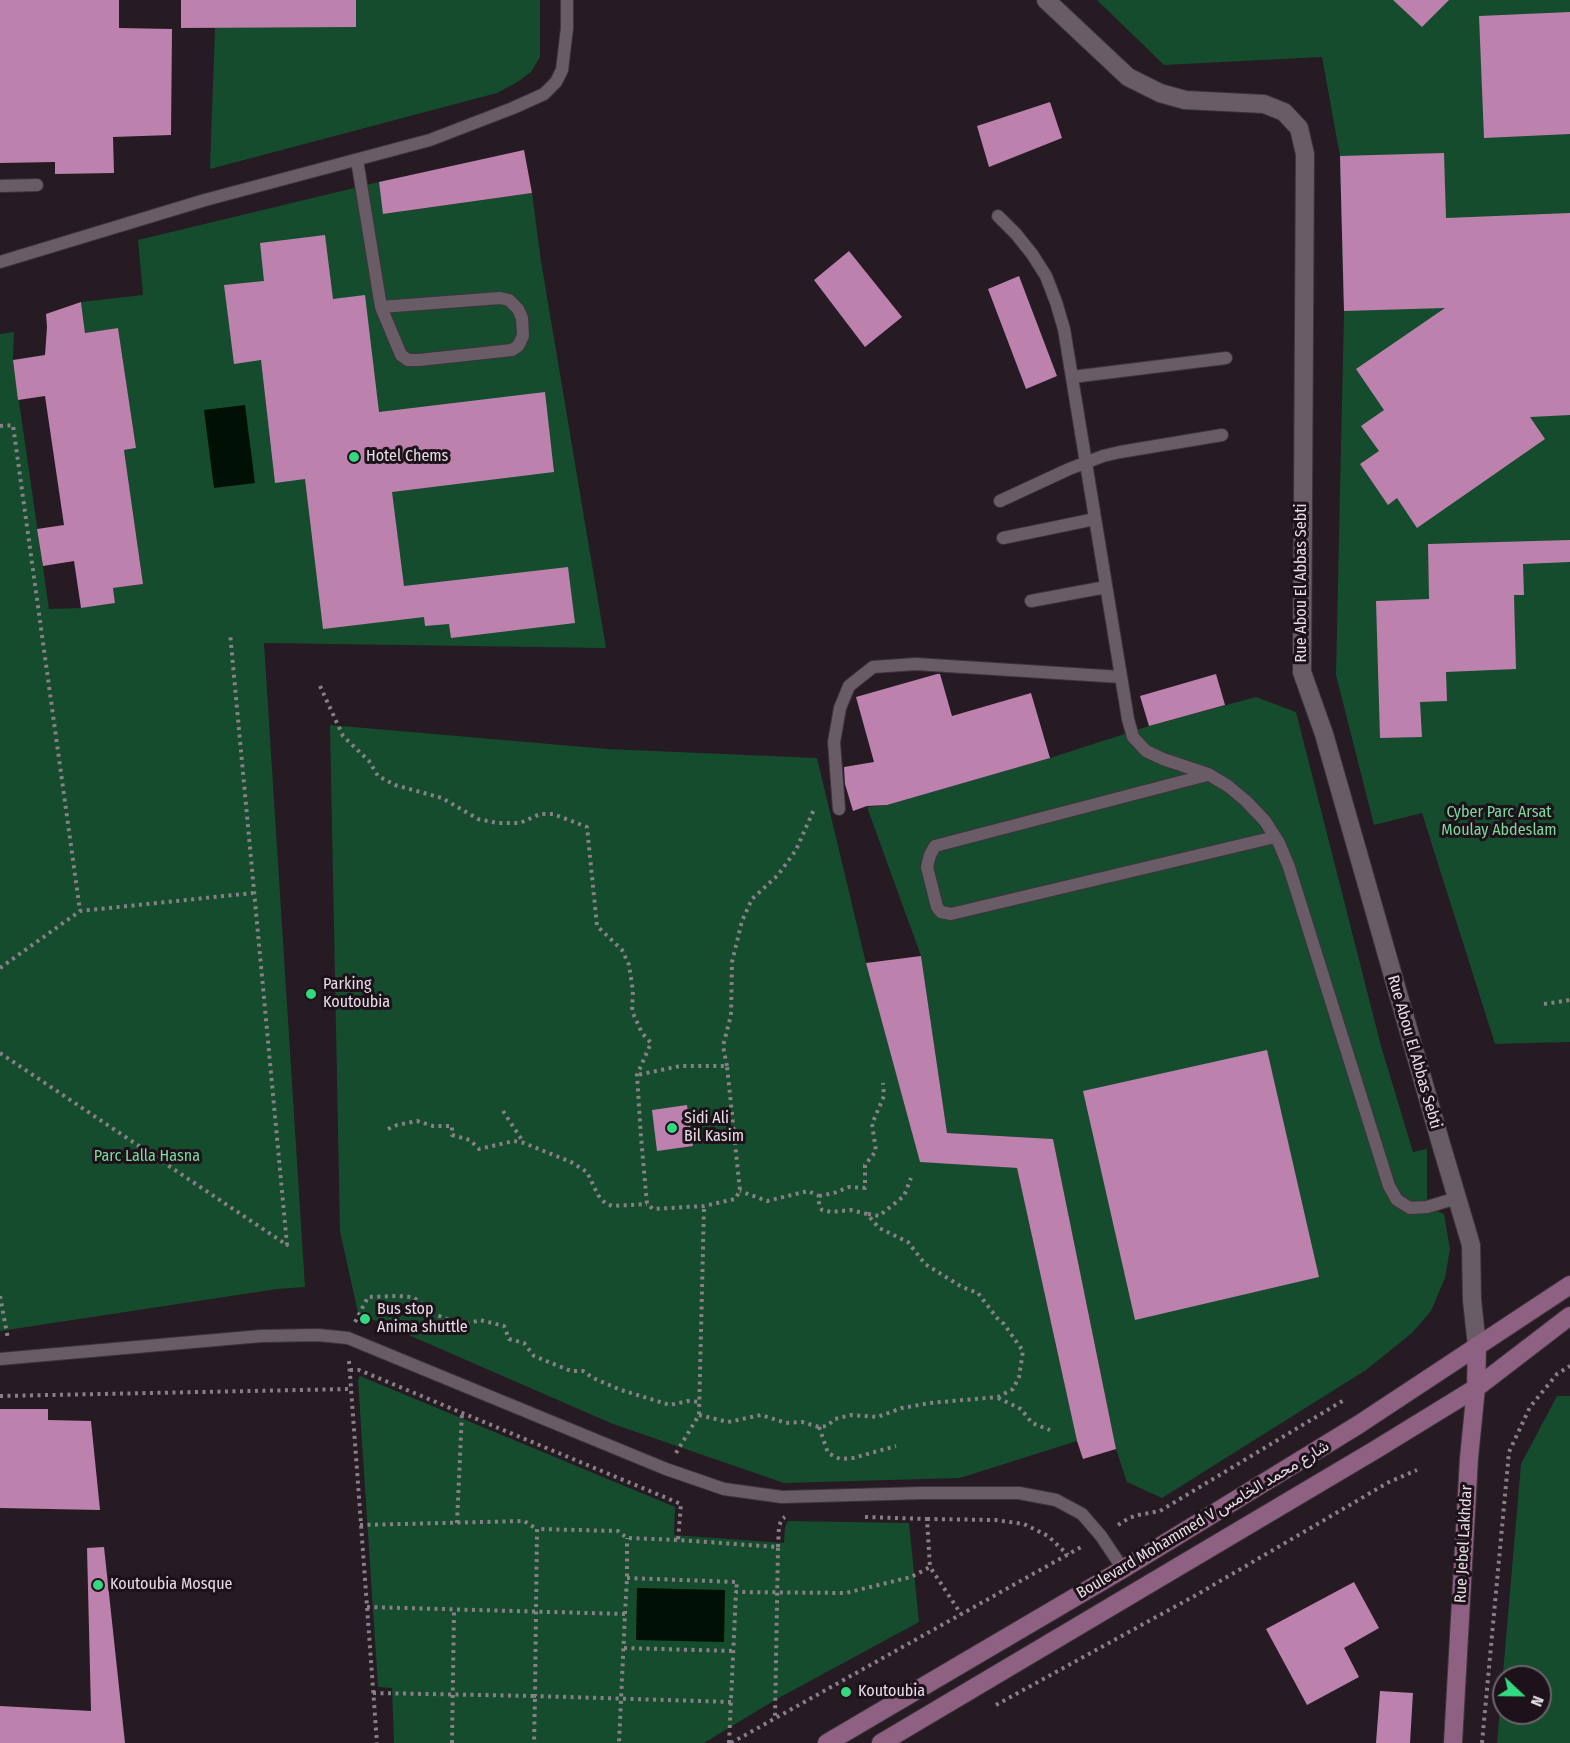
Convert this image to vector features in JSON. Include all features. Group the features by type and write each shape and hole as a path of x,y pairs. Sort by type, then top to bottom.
{"main road":[{"name":"Boulevard Mohammed V شارع محمد الخامس","path":"827,1743 1123,1569 1358,1425 1570,1285"},
{"name":"Boulevard Mohammed V شارع محمد الخامس","path":"881,1743 1476,1388 1570,1316"},
{"name":"Rue Jebel Lakhdar","path":"1453,1743 1477,1346"}],"street":[{"name":"Rue Abou El Abbas Sebti","path":"1046,0 1128,77 1160,93 1185,99 1264,104 1284,112 1299,128 1305,154 1302,672 1324,734 1471,1245 1472,1300 1477,1346"}],"lane":[{"path":"0,262 205,200 430,140 544,94 556,82 562,70 567,28 567,0"},
{"path":"357,160 381,307 401,355 408,360 418,360 512,350 518,346 523,336 522,318 518,309 509,300 500,298 381,307"},
{"path":"0,186 37,185"},
{"path":"998,216 1022,240 1046,276 1061,320 1128,719 1133,737 1146,751 1208,774 1228,786 1264,821 1275,837 1289,867 1389,1186 1396,1200 1410,1208 1427,1207 1457,1198"},
{"path":"1072,377 1226,357"},
{"path":"1000,501 1086,462 1120,452 1222,435"},
{"path":"1003,538 1095,519"},
{"path":"1031,601 1106,587"},
{"path":"839,809 834,742 840,708 849,686 873,667 916,664 1121,677"},
{"path":"1208,774 935,846 927,867 937,907 941,912 951,914 1275,837"},
{"path":"4,1358 261,1336 318,1335 348,1338 666,1469 723,1489 782,1497 1019,1493 1056,1500 1082,1514 1101,1536 1123,1569"}],"path":[{"path":"0,426 13,425 80,911"},
{"path":"0,1053 287,1245 230,633"},
{"path":"320,686 343,736 369,761 378,777 395,785 442,798 478,819 496,823 520,823 540,814 553,814 587,827 597,926 622,950 629,965 633,1011 642,1033 651,1043 638,1075 640,1137 647,1204"},
{"path":"388,1129 417,1121 433,1126 452,1126 452,1135 470,1140 479,1149 514,1141 524,1143 571,1162 587,1172 598,1196 612,1206 647,1204 653,1209 704,1206 735,1198 740,1191 723,1046 731,1015 732,962 742,921 752,899 778,875 796,850 815,807"},
{"path":"0,968 80,911 253,893"},
{"path":"1544,1004 1570,1000"},
{"path":"638,1075 680,1066 727,1066"},
{"path":"740,1191 766,1201 808,1191 819,1196 849,1187 865,1188 865,1165 876,1151 872,1124 884,1096 883,1083"},
{"path":"503,1111 524,1143"},
{"path":"819,1196 822,1210 831,1212 851,1210 879,1216 904,1196 911,1178"},
{"path":"666,1469 699,1415 704,1206"},
{"path":"699,1415 728,1422 761,1415 786,1423 802,1422 819,1427 827,1426 835,1419 850,1415 877,1417 902,1408 930,1403 998,1397 1013,1389 1019,1377 1023,1352 1004,1324 978,1293 962,1287 925,1264 908,1242 879,1228 867,1214"},
{"path":"0,1296 7,1331 4,1358"},
{"path":"377,1743 348,1338 368,1297 413,1297 434,1314 464,1325 480,1320 504,1326 509,1339 524,1343 534,1356 571,1371 583,1371 621,1390 670,1405 688,1401 699,1402"},
{"path":"1482,1743 1509,1452 1530,1407 1557,1374 1570,1366"},
{"path":"350,1370 359,1370 681,1504 678,1539"},
{"path":"0,1396 351,1389"},
{"path":"998,1397 1021,1409 1032,1423 1050,1430"},
{"path":"730,1743 1068,1555 1129,1518 1160,1512 1344,1400"},
{"path":"457,1523 462,1412"},
{"path":"819,1427 828,1453 840,1459 853,1458 896,1446"},
{"path":"988,1709 1198,1594 1389,1482 1417,1470"},
{"path":"775,1718 779,1526 782,1519 790,1516"},
{"path":"862,1517 1024,1524 1048,1536 1068,1555"},
{"path":"927,1519 930,1567 961,1614"},
{"path":"360,1525 524,1521 537,1529 618,1532 627,1538 678,1539 778,1547"},
{"path":"534,1743 537,1529"},
{"path":"620,1743 627,1538"},
{"path":"736,1592 846,1593 910,1577 930,1567"},
{"path":"627,1578 737,1582 730,1743"},
{"path":"367,1607 625,1614"},
{"path":"452,1743 454,1610"},
{"path":"624,1648 734,1651"},
{"path":"373,1693 731,1702"}],"green space":[{"path":"356,0 540,0 540,57 531,72 497,93 210,169 215,27 356,27"},
{"name":"Cyber Parc Arsat Moulay Abdeslam","path":"1097,0 1570,0 1570,1042 1495,1044 1422,813 1374,825 1336,675 1344,311 1340,156 1322,57 1164,65"},
{"name":"Parc Lalla Hasna","path":"379,182 384,214 532,193 541,261 606,648 264,643 305,1287 277,1289 0,1331 0,334 14,332 13,360 49,609 81,608 115,603 113,588 143,584 124,450 136,448 118,328 85,333 81,302 143,295 138,240"},
{"path":"1256,697 1296,712 1381,1046 1413,1152 1427,1149 1427,1207 1444,1214 1450,1249 1445,1278 1431,1311 1412,1333 1366,1370 1162,1498 1127,1482 1116,1449 1053,1139 947,1133 921,956 867,807 887,805 1050,758 1149,726"},
{"path":"330,725 607,749 817,758 866,963 920,1161 1017,1168 1077,1441 960,1478 784,1483 613,1424 358,1313 340,1231"},
{"path":"360,1376 675,1507 674,1535 784,1543 785,1527 788,1521 909,1523 919,1622 775,1700 704,1743 394,1743 392,1688 378,1687 358,1380"},
{"path":"1557,1396 1570,1396 1570,1743 1497,1743 1499,1725 1552,1725 1552,1665 1504,1665 1521,1464"}],"shaded area":[{"path":"245,405 255,483 214,488 204,410"},
{"path":"637,1588 725,1590 724,1642 636,1640"}],"building":[{"path":"0,0 119,0 119,28 172,29 171,135 113,137 114,173 55,174 55,162 0,163"},
{"path":"181,0 356,0 356,27 181,28"},
{"path":"1393,0 1449,0 1422,27"},
{"path":"1570,12 1570,134 1484,138 1479,16"},
{"path":"1050,102 1062,138 989,167 977,126"},
{"path":"524,150 532,193 383,214 379,182"},
{"path":"1444,153 1446,218 1570,213 1570,415 1530,417 1545,439 1417,528 1397,498 1388,505 1360,464 1379,451 1361,426 1384,410 1356,369 1445,308 1344,311 1340,156"},
{"path":"325,235 333,299 365,295 379,412 545,392 554,472 392,492 404,586 568,567 575,623 451,638 449,624 425,626 424,617 323,629 305,479 275,483 261,360 234,364 224,285 264,281 260,243"},
{"path":"849,251 902,317 865,347 814,280"},
{"path":"1019,276 1057,376 1026,389 988,289"},
{"path":"81,302 85,333 118,328 136,448 124,450 143,584 113,588 115,603 81,608 74,561 43,566 37,529 64,525 45,396 18,400 13,360 45,355 46,314"},
{"path":"1570,540 1570,562 1523,564 1524,595 1514,595 1516,669 1446,672 1447,701 1420,702 1422,737 1380,738 1376,601 1429,599 1428,544"},
{"path":"940,674 952,716 1031,693 1050,758 887,805 867,806 853,811 845,784 844,767 874,762 856,697"},
{"path":"1216,674 1225,705 1149,726 1140,696"},
{"path":"921,956 947,1133 1053,1139 1116,1449 1083,1459 1077,1441 1017,1168 920,1162 866,963"},
{"path":"1267,1050 1319,1277 1135,1320 1083,1091"},
{"name":"Sidi Ali Bil Kasim","path":"687,1105 693,1146 657,1151 652,1110"},
{"path":"0,1409 48,1409 48,1420 91,1421 100,1510 0,1508"},
{"path":"104,1547 125,1743 0,1743 0,1706 91,1711 87,1548"},
{"path":"1354,1582 1379,1628 1344,1648 1359,1677 1307,1705 1266,1629"},
{"path":"1380,1691 1413,1693 1410,1743 1376,1743"}],"place":[{"name":"Hotel Chems","path":"354,457"},
{"name":"Parking Koutoubia","path":"311,994"},
{"name":"Sidi Ali Bil Kasim","path":"672,1128"},
{"name":"Bus stop Anima shuttle","path":"365,1319"},
{"name":"Koutoubia Mosque","path":"98,1585"},
{"name":"Koutoubia","path":"846,1692"}]}
